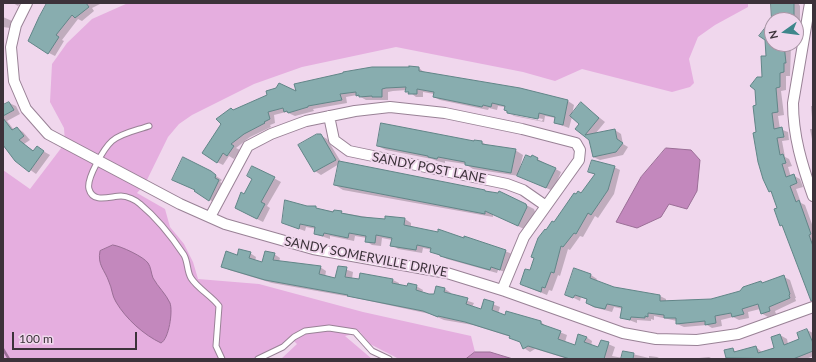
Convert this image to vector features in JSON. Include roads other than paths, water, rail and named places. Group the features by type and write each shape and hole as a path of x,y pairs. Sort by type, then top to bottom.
{"street":[{"name":"SANDY SOMERVILLE DRIVE","path":"27,3 16,25 11,48 14,82 26,109 48,134 180,204 225,224 313,249 447,273 502,290 623,333 656,339 698,340 738,334 813,308"},
{"path":"810,3 793,103 793,118 797,149 813,196"},
{"path":"210,217 248,146 272,134 306,121 329,116 355,111 398,108 445,113 572,141 576,143 580,150 578,160 524,237 502,290"},
{"name":"SANDY POST LANE","path":"329,116 334,140 349,151 507,184 523,190 546,206"}],"lane":[{"path":"149,126 112,141 98,161 89,182 89,190 94,196 100,199 123,196 137,201 152,214 185,256 191,278 220,306 216,346 222,359"},
{"path":"258,359 283,347 294,337 304,331 329,328 355,332 372,350 389,359"}],"waterway":[{"path":"3,349 9,359"}]}
